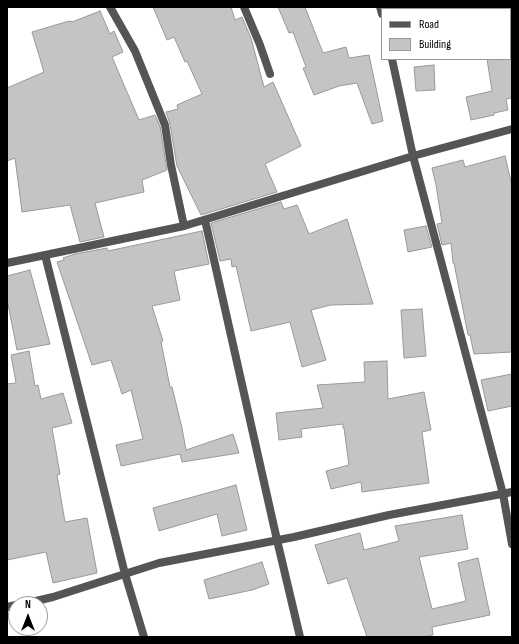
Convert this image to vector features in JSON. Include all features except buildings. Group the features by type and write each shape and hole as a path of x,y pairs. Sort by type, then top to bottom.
{"street":[{"path":"110,7 135,51 166,125 171,166 184,226"},
{"path":"244,7 270,74"},
{"path":"392,60 413,156 503,494 512,544"},
{"path":"7,263 184,226 413,156 512,129"},
{"path":"205,220 300,637"},
{"path":"45,255 125,574 144,637"},
{"path":"48,598 158,563 512,492"}]}
